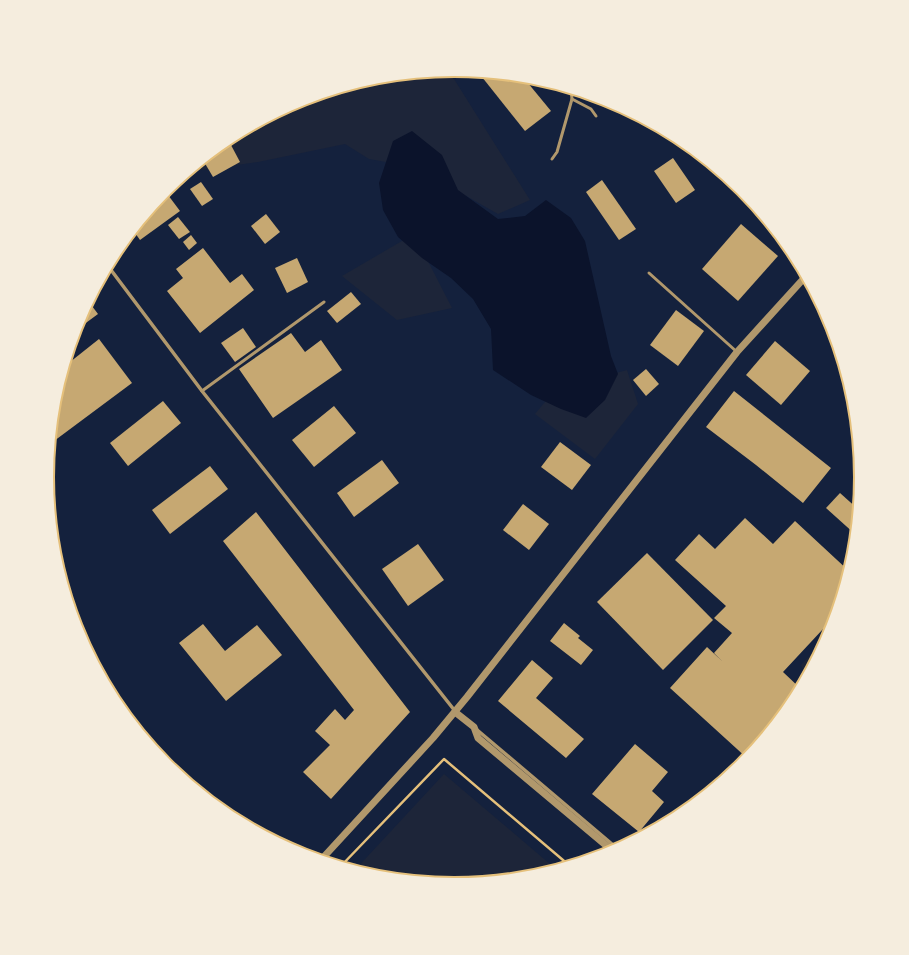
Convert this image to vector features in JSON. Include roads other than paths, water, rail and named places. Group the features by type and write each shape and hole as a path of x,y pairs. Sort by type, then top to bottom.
{"street":[{"path":"112,271 202,391 455,712 614,845"},
{"path":"324,856 433,738 455,712 737,352 803,280"},
{"path":"474,727 478,738 609,848"}],"lane":[{"path":"552,159 558,152 572,99 571,95"},
{"path":"572,99 591,109 596,116"},
{"path":"649,273 737,352"},
{"path":"202,391 324,302"}]}
